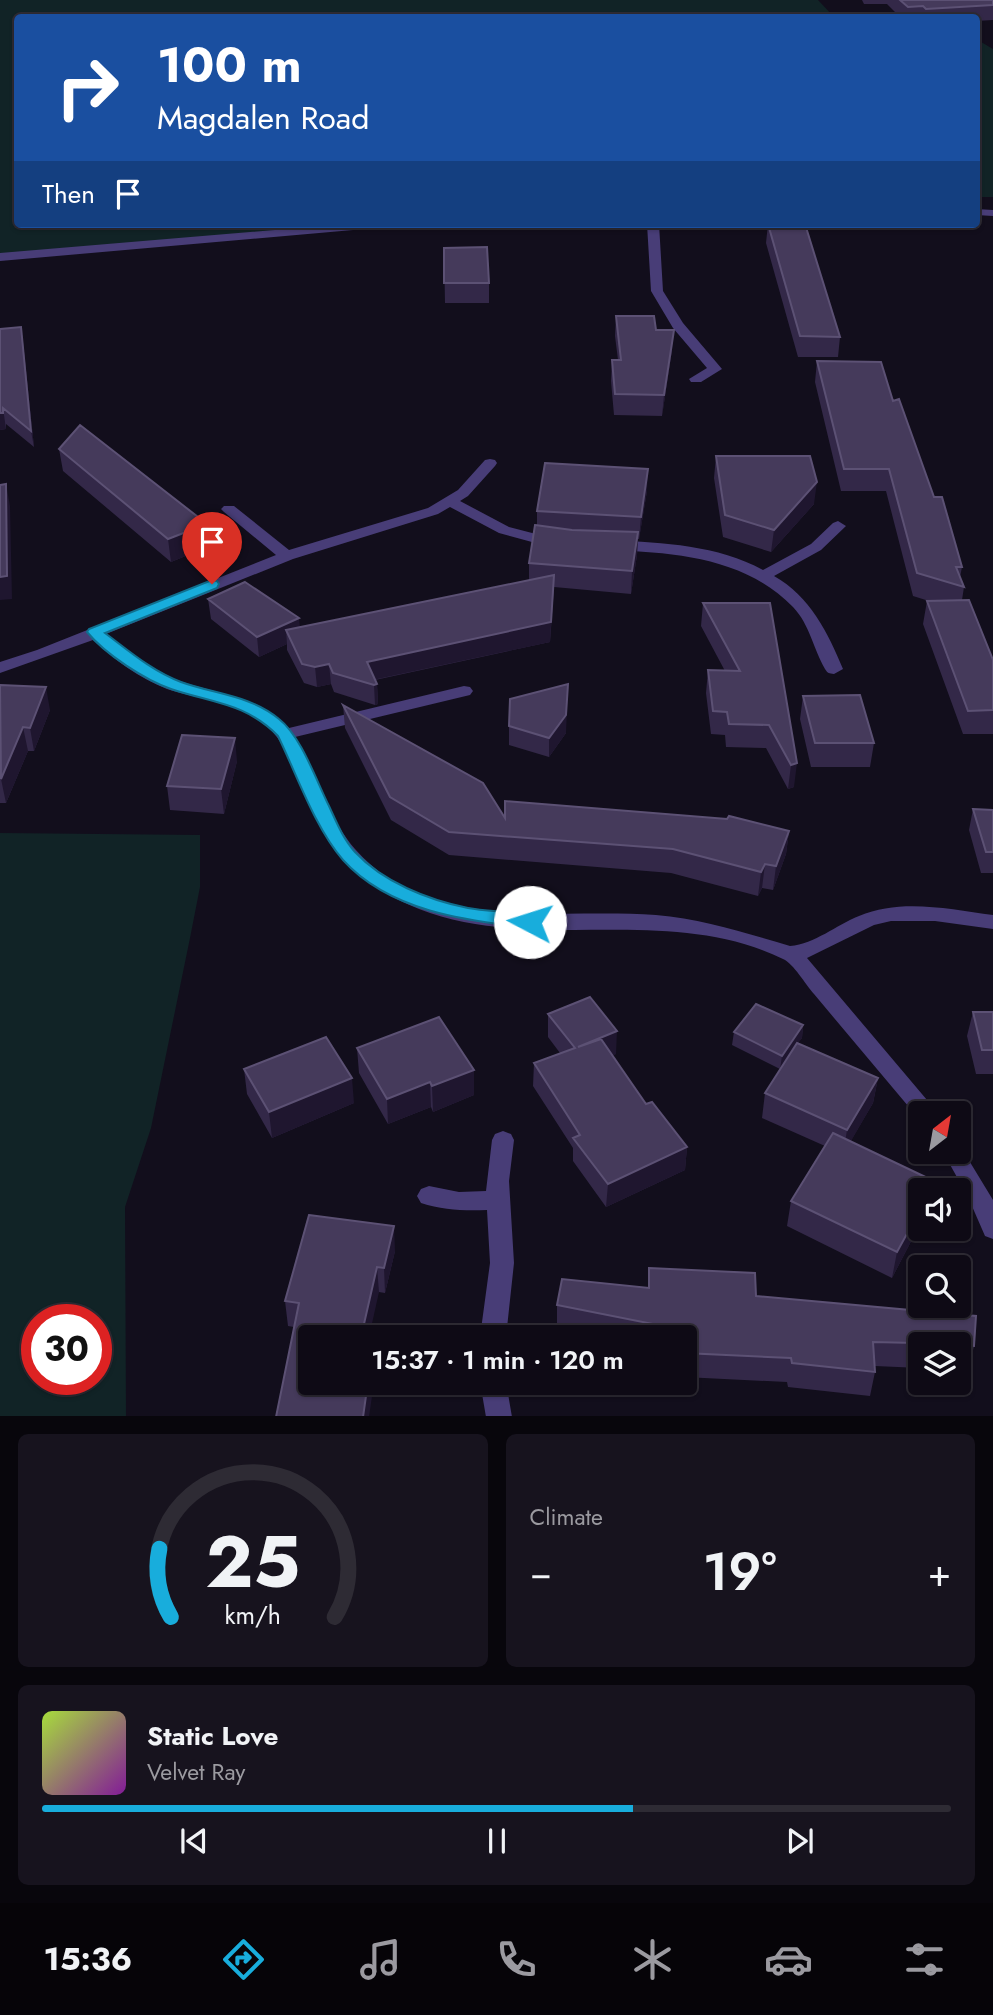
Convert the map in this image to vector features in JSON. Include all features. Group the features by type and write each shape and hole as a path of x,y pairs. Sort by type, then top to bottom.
{"street":[{"path":"0,257 340,228"},
{"path":"653,228 657,291 678,325 715,369 696,379"},
{"path":"0,668 286,556 407,520 451,502 473,483 489,463"},
{"path":"451,502 519,536 569,544"},
{"path":"229,509 286,556"},
{"path":"765,575 816,547 838,526"},
{"path":"592,544 693,550 737,563 765,575 808,613 821,632 834,669"},
{"path":"94,632 149,674 177,686 239,702 273,722 285,734 319,805 349,856 372,875 417,900 470,915 503,919 639,921 700,927 792,954 917,1101"},
{"path":"285,734 464,691"},
{"path":"792,954 823,944 860,923 879,917 936,915 993,922"},
{"path":"494,1325 502,1263 497,1168 503,1140"},
{"path":"961,1164 979,1194 993,1229"},
{"path":"429,1196 459,1202 499,1200"},
{"path":"495,1395 499,1416"}],"shaded area":[{"path":"0,0 818,0 831,14 14,14 14,228 340,228 0,257"},
{"path":"980,41 993,49 993,197 980,197"},
{"path":"0,833 200,835 200,887 190,938 151,1128 125,1207 126,1416 0,1416"}],"building":[{"path":"900,0 993,0 993,5 926,9 923,6 908,7"},
{"path":"769,228 806,228 840,337 800,336"},
{"path":"487,247 489,283 444,283 444,248"},
{"path":"616,316 654,316 656,330 674,330 664,395 615,394 612,360 621,360"},
{"path":"21,327 31,431 3,408 3,413 0,413 0,329"},
{"path":"817,361 881,362 893,401 899,399 934,497 942,497 962,567 956,567 964,587 917,573 889,469 844,469"},
{"path":"80,425 207,524 168,539 59,449"},
{"path":"716,456 810,456 817,482 774,530 725,515"},
{"path":"545,463 648,469 641,517 537,511"},
{"path":"6,484 7,576 0,577 0,485"},
{"path":"535,525 572,530 638,532 632,571 529,563"},
{"path":"554,575 551,622 367,662 377,684 374,685 333,673 329,664 315,667 302,664 286,630"},
{"path":"245,582 299,618 257,637 208,599"},
{"path":"969,600 993,660 993,710 968,711 927,601"},
{"path":"703,603 770,603 797,763 791,765 769,725 729,724 727,712 713,711 708,670 740,671"},
{"path":"568,684 566,715 549,738 509,726 510,699"},
{"path":"0,685 46,687 30,728 23,727 1,779"},
{"path":"860,695 874,743 815,743 803,696"},
{"path":"343,705 483,783 505,818 505,801 727,819 729,816 789,831 776,866 765,864 761,872 673,849 449,832 390,797"},
{"path":"182,735 235,738 221,789 167,786"},
{"path":"973,809 993,810 993,852 986,852"},
{"path":"590,997 617,1031 578,1047 601,1039 646,1104 652,1102 687,1147 608,1184 573,1138 580,1135 534,1063 575,1048 548,1014"},
{"path":"756,1004 803,1025 782,1056 734,1032"},
{"path":"973,1012 993,1012 993,1050 982,1050"},
{"path":"439,1017 474,1070 432,1086 430,1082 387,1099 357,1048"},
{"path":"326,1037 352,1078 269,1112 244,1069"},
{"path":"797,1043 878,1078 847,1130 765,1093"},
{"path":"833,1133 928,1178 908,1178 908,1232 897,1252 791,1201"},
{"path":"309,1215 394,1226 384,1268 377,1267 364,1325 298,1325 298,1395 366,1395 363,1416 276,1416 299,1303 285,1301"},
{"path":"649,1268 755,1273 756,1296 908,1310 908,1318 976,1316 974,1346 971,1346 971,1332 908,1332 908,1343 873,1342 875,1372 792,1363 791,1358 697,1354 697,1325 653,1325 557,1305 562,1279 649,1288"}],"route":[{"path":"212,584 94,632 149,674 177,686 239,702 273,722 285,734 334,834 349,856 372,875 417,900 438,907 470,915 530,922"}]}
